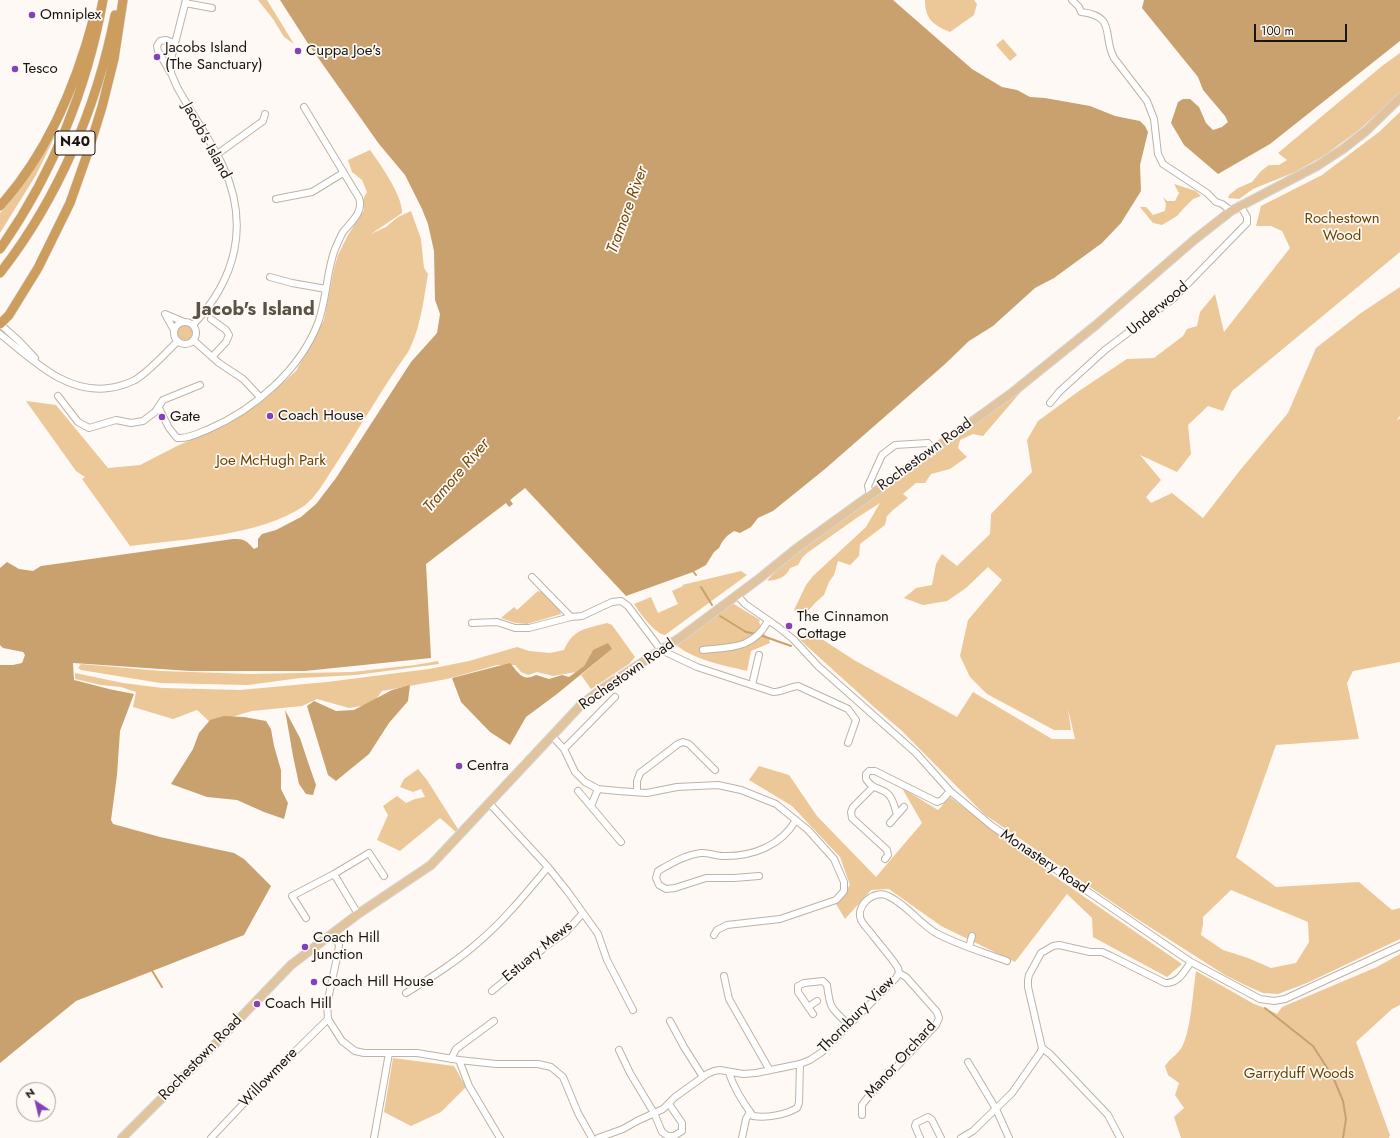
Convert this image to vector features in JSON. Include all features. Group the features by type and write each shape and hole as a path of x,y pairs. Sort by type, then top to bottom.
{"highway":[{"name":"N40","path":"0,206 12,192 29,167 58,119 77,72 99,0"},
{"name":"N40","path":"0,249 15,227 40,184 68,122 85,75 95,39 103,0"},
{"name":"N40","path":"0,273 12,258 50,196 83,127 109,46 118,0"},
{"path":"0,324 9,315 38,268 70,203 102,107 114,59 123,0"}],"main road":[{"path":"1240,205 1312,169 1343,149 1366,131 1400,98"},
{"name":"Rochestown Road","path":"122,1138 291,965 358,914 431,865 490,804 580,706 600,690 661,650 753,584 797,548 1013,392 1096,325 1194,240 1240,205"}],"street":[{"path":"1072,0 1079,7 1081,12 1091,13 1102,19 1107,27 1110,52 1147,101 1150,108 1154,119 1158,154 1163,164 1231,211"},
{"path":"186,1 212,8"},
{"name":"Jacob's Island","path":"186,1 174,44 171,59 171,73 186,104 216,154 228,178 233,195 237,223 232,264 227,276 211,303 193,325"},
{"path":"171,73 157,46 160,41 166,40 174,44"},
{"path":"159,408 172,432 178,438 187,437 222,422 260,397 284,376 308,345 323,310 335,250 343,234 360,208 359,198 304,107"},
{"path":"216,154 263,121 265,119 265,114"},
{"path":"276,199 312,192 343,173"},
{"name":"Underwood","path":"1050,403 1059,392 1105,350 1158,311 1188,285 1247,223 1247,217 1240,205"},
{"path":"270,277 292,283 326,289"},
{"path":"165,314 184,322 193,325 196,331 193,340 185,344 178,341 174,337 174,330 165,314"},
{"path":"211,319 226,330 229,335 226,342 212,358"},
{"path":"174,330 178,324 184,322"},
{"path":"0,324 49,372"},
{"path":"0,334 63,381 80,387 96,389 112,388 129,383 141,375 178,341"},
{"path":"193,340 212,358 243,378 260,397"},
{"path":"58,396 78,422 89,428 116,420 131,423 143,420 159,408 161,402 166,398 200,385"},
{"path":"870,495 868,486 879,461 882,455 895,445 928,443 934,450"},
{"path":"532,577 571,617"},
{"name":"Monastery Road","path":"737,595 745,604 793,639 818,666 916,753 950,791 992,826 1192,962 1256,996 1274,1001 1286,999 1400,946"},
{"path":"472,623 497,622 512,628 522,629 571,617 582,616 616,601 623,602 628,606 661,650 697,667 774,692 781,692 798,686 848,709 856,720 848,743"},
{"path":"703,650 738,647 762,632 768,620"},
{"path":"752,685 759,655"},
{"path":"564,749 615,697"},
{"path":"552,736 564,749 575,772 585,782 598,789 647,793 677,788 718,785 741,790 776,804 808,830 834,859 844,882 844,891 836,900 780,919 727,925 717,930 714,935"},
{"path":"637,792 637,781 640,773 678,744 683,742 689,744 715,770"},
{"path":"897,815 891,797 887,792 873,787 866,779 866,774 869,771 875,771 937,802 942,800 950,791"},
{"path":"873,787 853,807 851,812 852,818 887,850 888,855 885,860"},
{"path":"591,806 598,789"},
{"path":"578,790 621,842"},
{"path":"490,804 548,867 598,934 607,960 633,1010"},
{"path":"890,823 904,807"},
{"path":"759,876 706,878 675,888 666,889 659,885 656,878 658,871 686,856 703,853 720,856 735,856 752,853 766,848 778,842 796,820"},
{"path":"306,918 292,896 334,874 369,853 384,876"},
{"path":"406,993 480,941 500,922 548,867"},
{"path":"334,874 358,914"},
{"name":"Thornbury View","path":"598,1138 623,1129 662,1109 675,1097 714,1071 720,1070 729,1073 744,1074 800,1064 810,1060 822,1052 896,978 899,973 898,968 866,927 860,916 862,906 867,900 875,895 887,895 936,933 969,947"},
{"name":"Estuary Mews","path":"492,991 549,944 565,933 583,913"},
{"path":"333,933 339,945 327,1004 328,1019 342,1041 354,1051 364,1053 417,1053 451,1059 496,1064 538,1064 551,1067 563,1077 578,1113 592,1138"},
{"path":"972,936 969,947 1007,961"},
{"path":"961,1138 973,1131 1012,1093 1040,1053 1042,1048 1028,987 1028,980 1029,975 1041,953 1046,948 1059,945 1090,952 1102,952 1165,983 1172,983 1180,978 1192,962"},
{"name":"Manor Orchard","path":"862,1114 862,1105 868,1097 936,1025 938,1019 937,1012 906,977 899,973"},
{"path":"724,976 729,999 769,1069"},
{"path":"813,1014 798,992 798,986 804,983 823,981 828,985 830,1003 833,1009 849,1025"},
{"path":"808,1007 817,1001"},
{"name":"Willowmere","path":"211,1138 267,1079 328,1019"},
{"path":"670,1020 684,1047 703,1077"},
{"path":"451,1059 456,1049 494,1021"},
{"path":"1042,1048 1052,1055 1108,1115 1120,1138"},
{"path":"619,1050 630,1073 654,1113 662,1132 668,1136 675,1136 682,1131 682,1123 669,1104"},
{"path":"374,1138 389,1053"},
{"path":"459,1060 469,1086 500,1138"},
{"path":"968,1062 996,1109 1009,1138"},
{"path":"729,1073 750,1112 754,1116 762,1117 792,1112 797,1108 799,1103 800,1064"},
{"path":"742,1138 746,1119 750,1112"},
{"path":"920,1138 915,1126 916,1123 928,1117 932,1120 941,1138"}],"green space":[{"path":"258,0 267,0 294,44 284,37 273,19"},
{"path":"925,0 974,0 977,4 974,15 950,32 939,27 928,17 925,7"},
{"path":"1003,39 1017,55 1010,61 996,45"},
{"path":"1400,53 1400,93 1359,130 1325,155 1295,172 1253,189 1239,199 1228,198 1229,195 1238,188 1252,182 1261,171 1269,165 1279,165 1287,160 1278,153 1382,66"},
{"name":"Rochestown Wood","path":"1400,112 1400,252 1232,391 1223,411 1208,406 1188,425 1191,454 1177,472 1140,455 1161,480 1146,497 1151,503 1172,493 1203,518 1241,469 1288,413 1316,348 1361,313 1400,287 1400,416 1396,421 1400,418 1400,662 1353,671 1347,683 1359,739 1276,745 1236,857 1276,887 1359,882 1392,910 1400,908 1400,939 1307,983 1278,994 1263,993 1225,975 1134,917 984,814 902,731 799,639 808,630 854,660 957,717 973,692 1052,739 1075,739 1068,709 1071,730 1054,730 987,694 970,677 960,656 968,620 1002,580 988,567 966,588 947,601 923,605 904,598 916,588 932,585 936,564 942,554 957,566 990,534 991,514 1032,472 1027,440 1038,421 1127,359 1154,358 1183,336 1187,329 1197,326 1200,312 1215,294 1224,332 1290,248 1282,231 1271,226 1256,226 1261,206 1322,175 1379,132","holes":["1231,890 1308,922 1309,942 1296,963 1271,968 1248,958 1223,950 1201,935 1203,917"]},
{"path":"54,135 54,138 36,175 0,233 0,213 23,186"},
{"name":"Joe McHugh Park","path":"370,150 395,189 399,198 402,213 371,234 386,227 398,217 411,211 421,239 424,268 428,274 419,324 408,352 323,484 316,494 304,506 286,516 266,524 244,530 220,535 130,546 82,479 85,477 76,471 26,401 56,405 108,468 140,465 179,445 228,424 264,400 296,371 324,320 338,255 348,235 364,210 363,199 367,192 362,180 352,172 348,160"},
{"path":"1174,184 1196,191 1201,196 1193,199 1177,216 1162,225 1153,223 1140,207 1146,207 1153,215 1165,211 1166,204 1163,197 1167,201 1175,201 1179,193"},
{"path":"185,324 192,329 193,332 188,339 185,340 178,335 177,332 182,325"},
{"path":"1025,387 983,436 973,434 960,440 958,448 967,457 950,469 931,474 925,483 916,483 903,494 908,498 887,516 885,525 860,544 859,556 850,565 838,561 834,575 829,582 824,595 806,613 794,610 806,585 813,576 866,527 880,503 807,553 798,565 790,568 784,576 767,581 797,552"},
{"path":"741,571 747,575 665,635 661,634 652,627 634,604 651,597 658,613 678,604 672,591 683,586 682,585"},
{"path":"538,591 542,592 559,609 561,614 527,624 515,623 501,618 514,607 517,610"},
{"path":"734,604 760,620 759,622 770,643 751,651 747,671 702,659 677,646 686,637 727,607"},
{"path":"607,623 612,625 635,657 629,664 591,689 581,675 612,649 593,650 584,666 576,672 553,676 537,672 528,675 521,672 515,665 497,665 447,679 382,691 374,702 367,705 349,708 317,699 302,706 252,711 211,723 197,710 173,719 133,707 136,692 121,687 101,685 75,679 75,673 123,683 162,688 240,690 327,682 429,669 469,661 517,647 529,651 550,653 564,650 572,637 581,630"},
{"path":"438,661 439,664 356,675 300,678 248,685 160,683 81,670 78,668 81,664 161,671 250,674 352,672"},
{"path":"759,766 789,775 817,816 876,877 922,823 902,788 938,810 950,797 1054,876 1182,964 1167,977 1093,937 1092,918 1067,894 1015,962 941,926 889,889 871,890 845,919 836,904 850,885 840,857 792,806 749,780"},
{"path":"418,769 427,780 458,829 456,832 440,818 400,851 377,840 388,815 383,806 397,796 406,803 425,797 421,789 413,792 400,787 404,779"},
{"name":"Garryduff Woods","path":"1400,954 1400,1005 1392,1009 1356,1042 1390,1135 1389,1138 1181,1138 1174,1117 1184,1108 1175,1095 1179,1083 1168,1075 1165,1066 1181,1048 1186,1038 1196,971 1254,1004 1277,1014 1282,1007 1377,967"},
{"path":"393,1058 454,1066 466,1087 441,1112 411,1126 384,1112"}],"water":[{"name":"Tramore River","path":"280,0 893,0 972,69 1002,87 1017,90 1030,97 1045,98 1090,106 1115,116 1140,121 1148,132 1140,165 1141,191 1121,223 1102,243 1054,278 1035,288 993,326 969,341 944,365 825,469 773,511 758,518 751,527 740,533 734,531 727,536 706,565 693,572 626,596 525,488 510,500 513,504 509,507 506,503 426,564 431,658 305,671 190,671 73,663 74,680 134,694 120,731 117,775 111,820 113,824 160,837 234,853 244,859 271,886 244,935 76,1001 0,1063 0,665 22,663 25,655 23,652 3,648 0,645 0,568 7,562 19,569 33,571 41,566 233,539 245,541 254,549 258,547 258,539 262,534 276,530 301,517 316,504 336,478 411,362 437,333 440,314 435,300 434,251 428,224 422,209 405,175 379,144 309,45"},
{"path":"1144,0 1400,0 1400,41 1270,144 1218,174 1184,145 1171,123 1178,102 1183,99 1190,99 1199,107 1206,123 1213,130 1222,127 1228,122 1225,116 1203,90 1198,77 1142,8"},
{"path":"608,643 612,649 526,717 510,745 490,732 461,702 452,678 510,663 518,673 524,677 536,675 549,679 562,675 569,677 584,666 593,650"},
{"path":"410,685 408,701 389,723 369,754 336,781 328,775 307,706 314,701 336,711 354,710 392,690"},
{"path":"285,710 300,738 316,785 313,795 306,794 299,784"},
{"path":"224,716 244,717 266,721 271,729 281,770 281,789 288,803 284,819 237,800 207,797 171,784 193,749 199,733 210,720"}],"waterway":[{"path":"692,570 696,575"},
{"path":"701,587 712,605"},
{"path":"720,616 746,632 756,634"},
{"path":"760,635 791,646"},
{"path":"151,969 162,987"},
{"path":"1265,1008 1313,1046 1333,1077 1343,1101 1346,1119 1343,1138"}],"place":[{"name":"Omniplex","path":"32,15"},
{"name":"Cuppa Joe's","path":"298,51"},
{"name":"Jacobs Island (The Sanctuary)","path":"157,57"},
{"name":"Tesco","path":"15,69"},
{"name":"Coach House","path":"270,416"},
{"name":"Gate","path":"162,417"},
{"name":"The Cinnamon Cottage","path":"789,626"},
{"name":"Centra","path":"459,766"},
{"name":"Coach Hill Junction","path":"305,947"},
{"name":"Coach Hill House","path":"314,982"},
{"name":"Coach Hill","path":"257,1004"}],"district":[{"name":"Jacob's Island","path":"255,310"}]}
